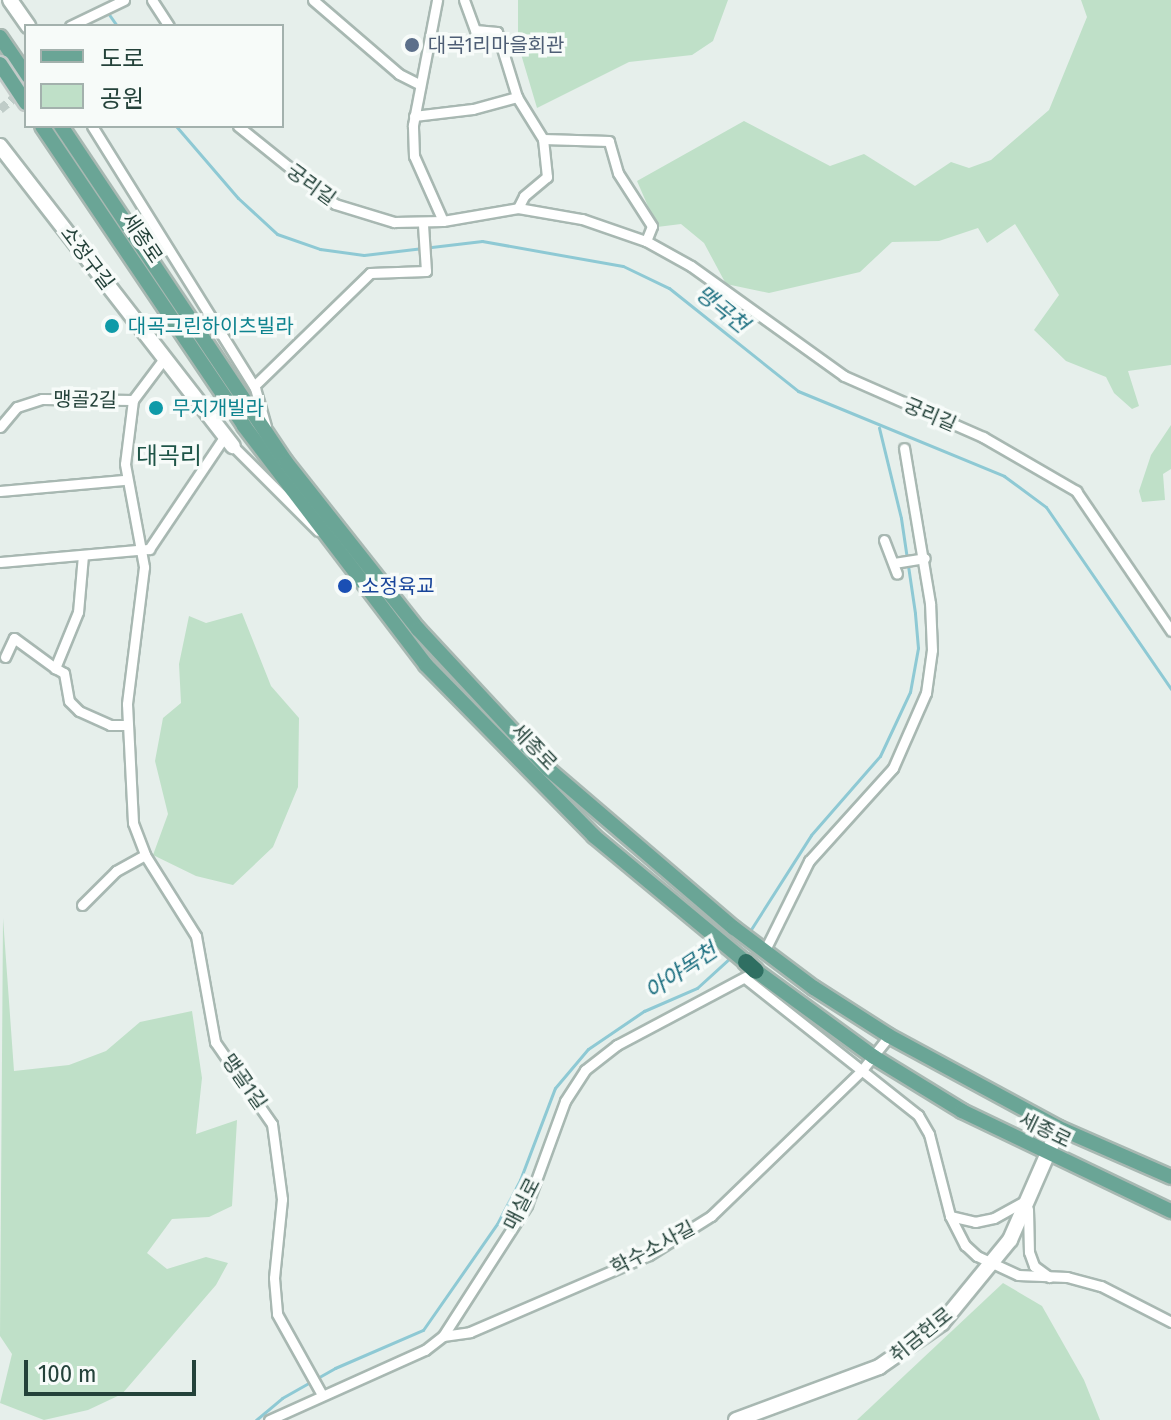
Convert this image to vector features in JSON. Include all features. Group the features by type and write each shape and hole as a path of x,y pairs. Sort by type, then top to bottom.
{"main road":[{"path":"10,0 27,24"},
{"path":"0,37 24,72"},
{"path":"0,64 24,100"},
{"name":"세종로","path":"43,128 244,426 426,665 594,836 749,970 874,1057 962,1111 1048,1155 1171,1211"},
{"name":"세종로","path":"62,128 269,437 368,570 485,703 547,768 759,948 889,1036 1059,1128 1171,1177"},
{"name":"소정구길","path":"0,146 163,360 229,441"},
{"name":"취금헌로","path":"736,1420 879,1367 942,1323 994,1266 1059,1128"}],"street":[{"path":"74,24 124,0"},
{"path":"152,0 168,24"},
{"path":"313,0 399,74 417,83"},
{"path":"437,0 417,83 414,156 443,221"},
{"path":"464,0 475,30 497,32 517,97 543,139 547,177 524,196 518,208"},
{"path":"414,116 473,109 517,97"},
{"path":"93,128 254,386 269,437"},
{"name":"궁리길","path":"240,128 335,204 359,214 423,224 518,208 582,219 646,241 691,266 844,376 983,437 1076,491 1171,631"},
{"path":"543,139 609,141 618,173 652,226 646,241"},
{"path":"254,386 370,273 426,271 423,224"},
{"path":"133,400 163,360"},
{"name":"맹골2길","path":"0,427 17,407 42,399 133,400"},
{"name":"맹골1길","path":"133,400 124,480 144,567 128,671 127,725 133,823 145,855 196,936 215,1042 272,1124 282,1199 275,1266 277,1314 321,1393"},
{"path":"0,562 140,550 155,544 229,441 335,547"},
{"path":"759,948 809,861 893,768 911,734 926,693 932,650 925,558 904,448"},
{"path":"0,491 124,480"},
{"path":"884,540 897,574"},
{"path":"55,668 78,612 83,555"},
{"path":"894,563 925,558"},
{"path":"5,657 14,638 64,673 69,701 79,711 110,725 127,725"},
{"path":"82,905 116,871 145,855"},
{"path":"749,970 918,1115 929,1134 950,1216 965,1245 994,1266 1101,1286 1171,1322"},
{"name":"매실로","path":"269,1420 321,1393 425,1350 443,1336 527,1205 565,1101 585,1070 617,1045 749,970"},
{"name":"학수소사길","path":"443,1336 470,1332 673,1241 711,1216 862,1070 889,1036"},
{"path":"950,1216 975,1222 994,1218 1028,1199 1029,1252 1034,1266 1049,1277"}],"green space":[{"path":"518,0 728,0 713,41 692,55 629,62 537,108 518,44"},
{"path":"1081,0 1171,0 1171,365 1128,371 1139,406 1132,409 1114,393 1106,377 1066,361 1034,330 1059,295 1015,224 987,243 978,228 939,241 892,242 860,272 769,293 726,284 704,243 681,224 657,227 637,181 744,121 830,166 864,154 915,186 951,162 969,168 991,160 1049,110 1087,17"},
{"path":"1171,425 1171,469 1163,474 1165,500 1142,502 1139,491 1151,455"},
{"path":"242,613 271,686 299,718 298,787 273,847 233,885 196,876 153,855 168,814 155,761 163,718 181,703 179,664 189,616 206,623"},
{"path":"3,918 14,1071 69,1065 106,1051 140,1022 192,1011 202,1078 196,1134 237,1120 232,1206 209,1217 172,1219 147,1253 167,1269 206,1257 228,1263 216,1285 122,1394 88,1410 44,1420 0,1403 12,1354 0,1336"},
{"path":"1003,1283 1042,1306 1084,1380 1100,1420 857,1420"}],"waterway":[{"name":"맹곡천","path":"108,13 116,24"},
{"name":"맹곡천","path":"178,128 238,198 277,234 320,249 364,255 482,241 623,266 669,288 798,391 1004,476 1046,507 1171,689"},
{"name":"아야목천","path":"748,934 811,835 880,756 910,692 918,648 915,613 901,518 879,428"},
{"name":"아야목천","path":"256,1420 282,1398 335,1368 423,1330 497,1224 520,1180 555,1088 588,1049 644,1011 697,988 732,956"}],"tunnel":[{"path":"0,109 24,90"},
{"path":"213,422 254,386"}],"place":[{"name":"대곡1리마을회관","path":"412,45"},
{"name":"대곡그린하이츠빌라","path":"112,326"},
{"name":"무지개빌라","path":"156,408"},
{"name":"소정육교","path":"345,586"}],"district":[{"name":"대곡리","path":"169,457"}]}
